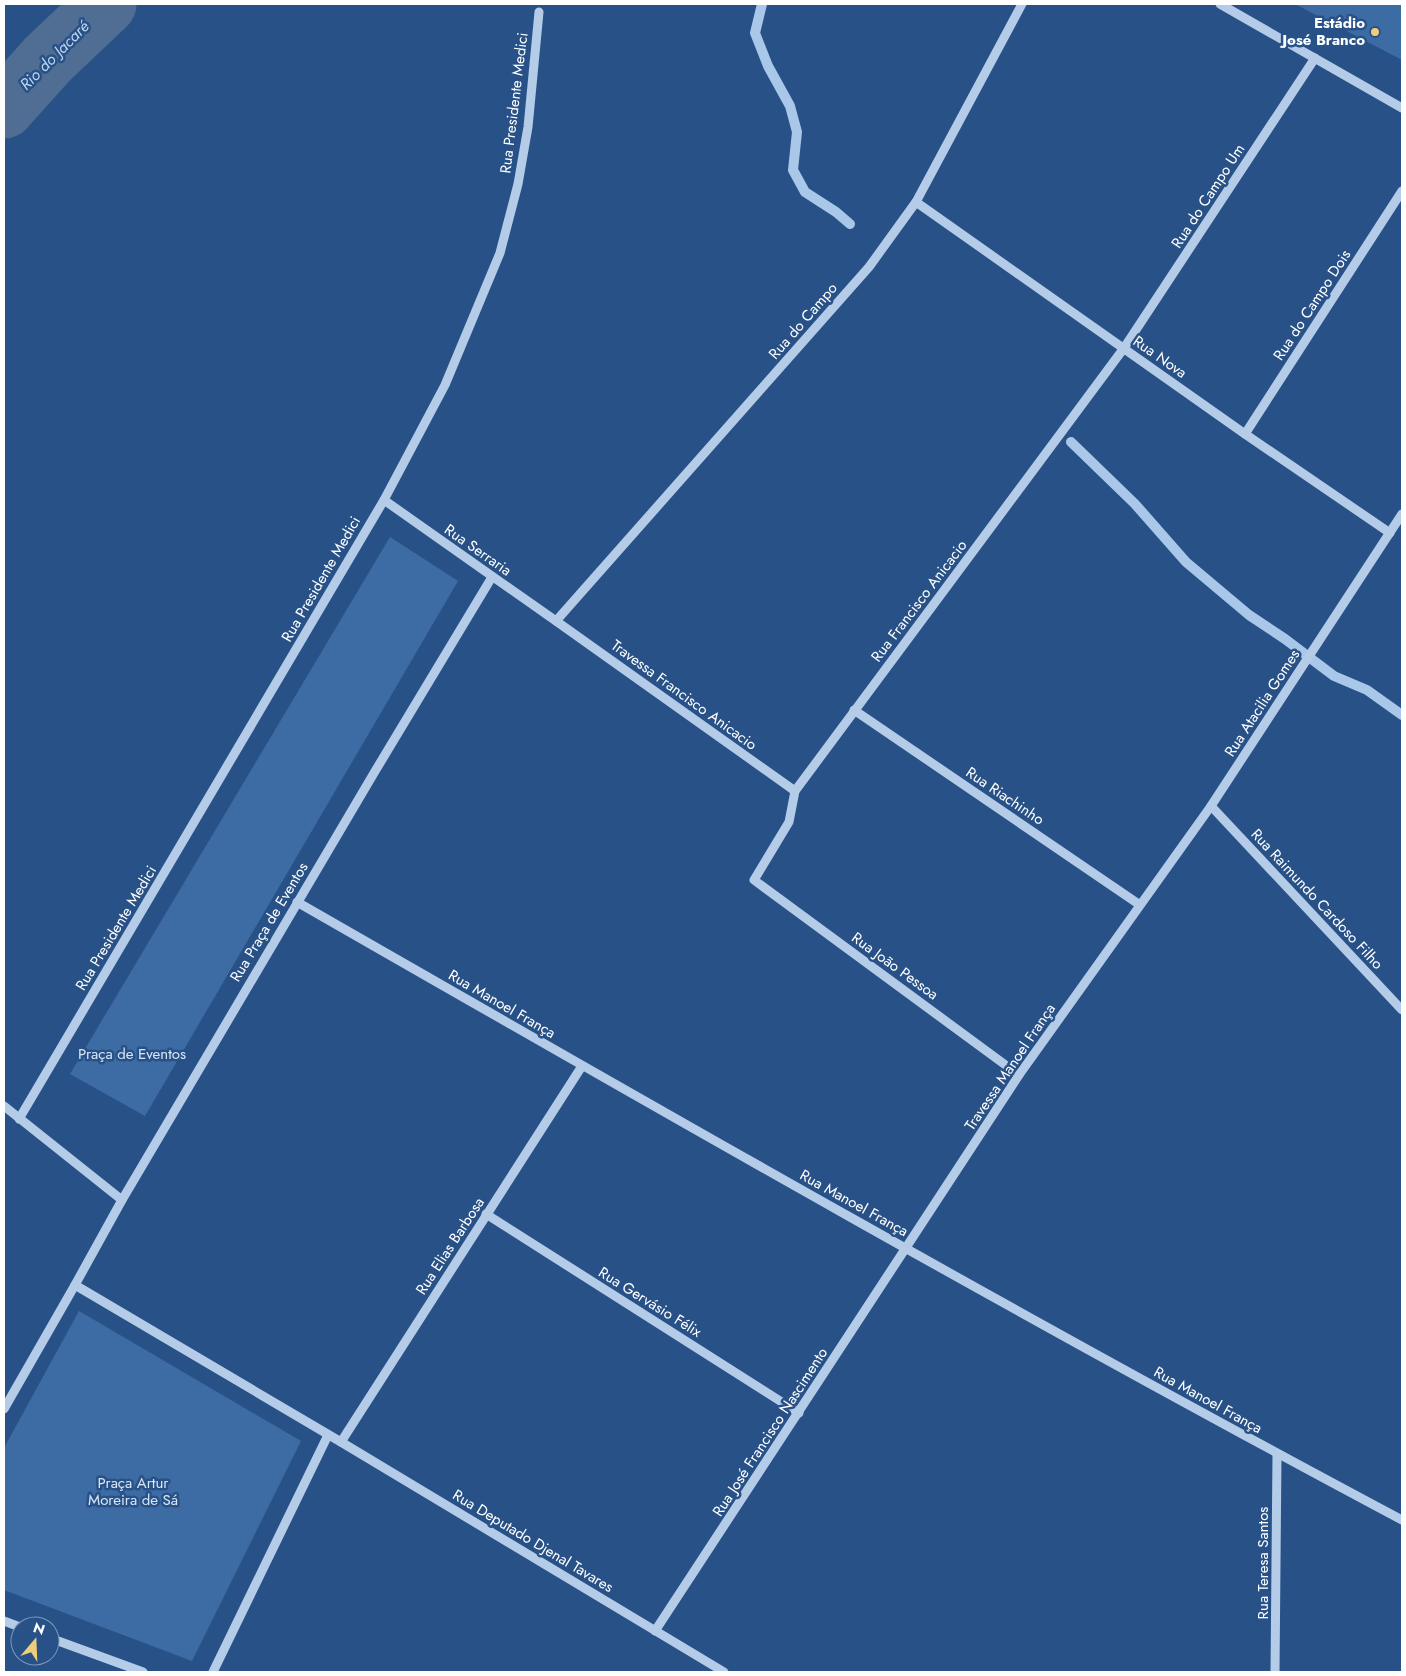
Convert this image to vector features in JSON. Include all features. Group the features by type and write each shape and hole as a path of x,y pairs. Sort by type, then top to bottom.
{"street":[{"name":"Rua do Campo","path":"556,621 869,267 916,202 1022,4"},
{"path":"1220,4 1402,108"},
{"name":"Rua Presidente Medici","path":"19,1118 384,500 445,385 500,253 518,184 528,127 539,12"},
{"name":"Rua do Campo Um","path":"1124,348 1315,58"},
{"name":"Rua do Campo Dois","path":"1245,434 1402,190"},
{"name":"Rua Nova","path":"916,202 1245,434 1390,533"},
{"name":"Rua Francisco Anicacio","path":"754,880 789,822 795,791 1124,348"},
{"name":"Rua Serraria","path":"384,500 556,621"},
{"name":"Rua Atacilia Gomes","path":"1140,905 1211,806 1402,514"},
{"name":"Rua Praça de Eventos","path":"75,1285 122,1200 297,902 492,577"},
{"name":"Travessa Francisco Anicacio","path":"556,621 795,791"},
{"name":"Rua Riachinho","path":"854,710 1140,905"},
{"name":"Rua Raimundo Cardoso Filho","path":"1211,806 1402,1010"},
{"name":"Rua João Pessoa","path":"754,880 1019,1075"},
{"name":"Rua Manoel França","path":"297,902 582,1066 906,1248 1277,1454 1402,1520"},
{"name":"Travessa Manoel França","path":"906,1248 1019,1075 1140,905"},
{"name":"Rua Elias Barbosa","path":"340,1442 582,1066"},
{"path":"4,1106 122,1200"},
{"name":"Rua Gervásio Félix","path":"486,1214 799,1413"},
{"name":"Rua José Francisco Nascimento","path":"655,1631 906,1248"},
{"path":"4,1409 75,1285 328,1435 213,1672"},
{"name":"Rua Deputado Djenal Tavares","path":"328,1435 724,1672"},
{"name":"Rua Teresa Santos","path":"1275,1672 1277,1454"},
{"path":"60,1642 144,1672"}],"green space":[{"name":"Estádio José Branco","path":"1295,4 1402,4 1402,60"},
{"name":"Praça de Eventos","path":"390,537 458,581 145,1116 70,1074"},
{"name":"Praça Artur Moreira de Sá","path":"79,1311 301,1441 192,1661 4,1590 4,1448"}],"waterway":[{"name":"Rio do Jacaré","path":"4,108 48,59 106,4"},
{"path":"762,4 755,33 768,66 790,106 797,132 793,170 805,192 836,212 850,224"},
{"path":"1071,442 1135,504 1186,562 1249,615 1334,676 1367,690 1402,715"}],"place":[{"name":"Estádio José Branco","path":"1375,32"}]}
